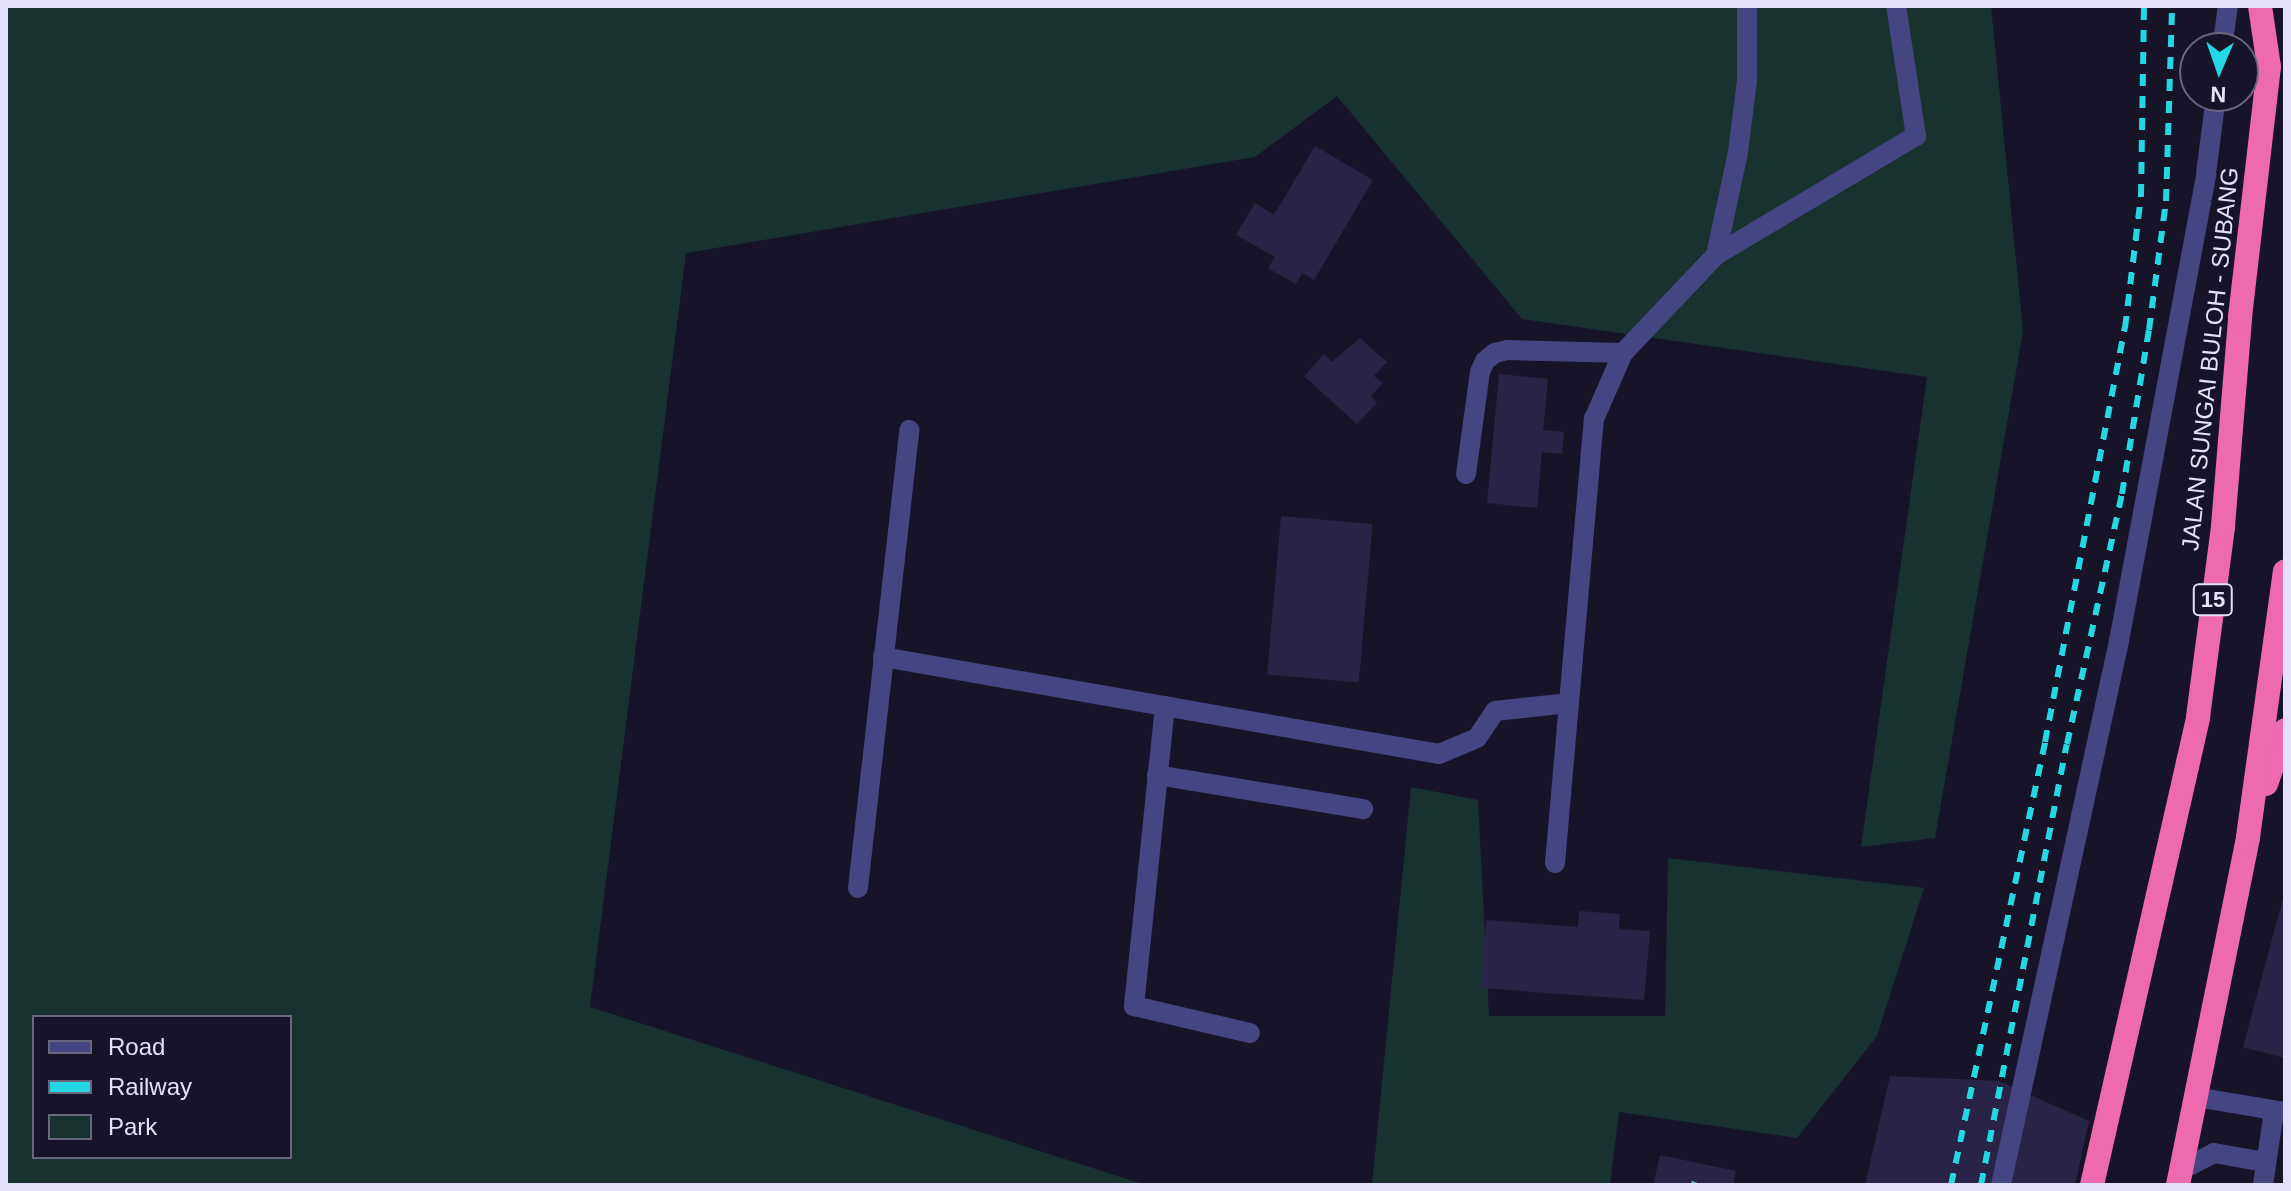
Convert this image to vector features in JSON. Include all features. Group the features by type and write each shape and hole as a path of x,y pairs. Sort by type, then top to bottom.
{"highway":[{"name":"JALAN SUNGAI BULOH - SUBANG","path":"2092,1185 2198,717 2223,526 2240,317 2269,67 2260,6"},
{"path":"2180,1178 2248,837 2285,572"},
{"path":"2248,837 2285,730"}],"street":[{"path":"1716,255 1742,124 1747,81 1747,6"},
{"path":"1555,863 1594,419 1623,353 1716,255 1916,136 1896,6"},
{"path":"2224,32 2228,6"},
{"path":"2001,1185 2119,641 2206,174 2214,112"},
{"path":"1466,474 1480,372 1495,353 1507,350 1623,353"},
{"path":"858,888 909,430"},
{"path":"883,657 1439,754 1477,738 1495,711 1569,703"},
{"path":"1165,706 1134,1006 1250,1033"},
{"path":"1157,775 1363,809"},
{"path":"2196,1097 2280,1112 2265,1162 2263,1185"},
{"path":"2180,1178 2214,1153 2265,1162"}],"green space":[{"path":"6,6 1991,6 2023,331 1935,838 1861,847 1927,377 1522,319 1337,96 1255,157 686,253 590,1007 1146,1185 6,1185"},
{"path":"1411,787 1478,800 1489,1016 1665,1016 1668,858 1924,888 1877,1036 1797,1138 1619,1112 1610,1185 1372,1185"}],"building":[{"path":"1315,146 1373,180 1314,280 1302,273 1296,284 1268,268 1275,257 1236,235 1255,203 1274,215"},
{"path":"1360,338 1387,362 1374,376 1383,383 1371,396 1377,403 1357,424 1304,376 1324,354 1332,362"},
{"path":"1499,374 1548,379 1543,430 1564,432 1562,454 1542,452 1537,508 1487,503"},
{"path":"1281,516 1373,524 1359,682 1267,674"},
{"path":"2285,891 2285,1058 2243,1047"},
{"path":"1579,911 1620,914 1619,929 1650,931 1644,1000 1481,988 1486,920 1578,927"},
{"path":"1890,1076 1999,1081 2089,1121 2075,1185 1865,1185"},
{"path":"1660,1155 1736,1171 1733,1185 1653,1185"}],"railway":[{"path":"1951,1185 2045,742 2125,328 2141,196 2144,6"},
{"path":"1981,1185 2067,744 2122,494 2149,330 2166,201 2172,6"}]}
